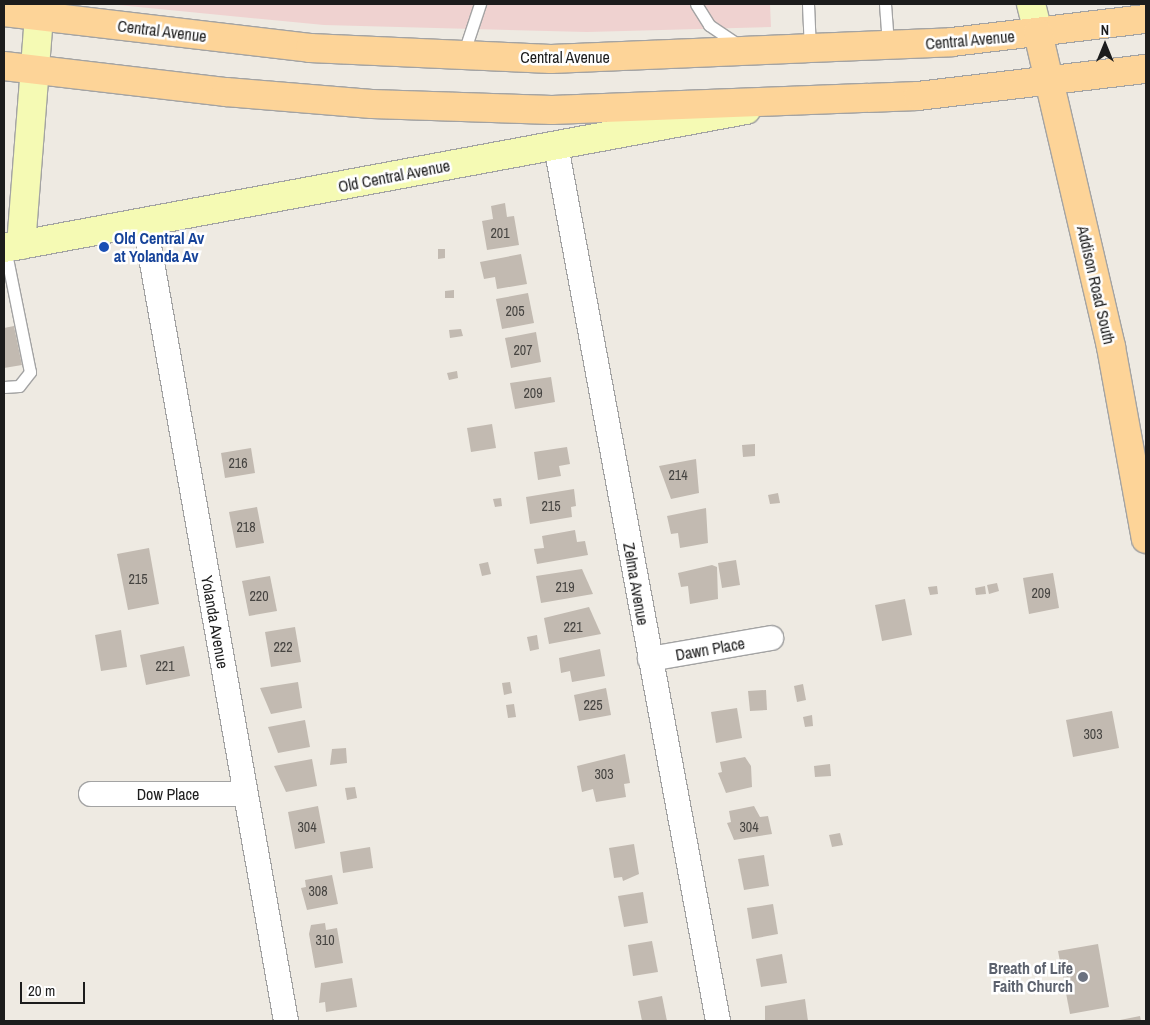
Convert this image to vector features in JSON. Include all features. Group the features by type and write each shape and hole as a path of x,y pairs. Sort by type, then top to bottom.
{"main road":[{"path":"1031,4 1038,33"},
{"name":"Central Avenue","path":"4,12 41,10 310,48 463,56 810,52 1038,33 1146,19"},
{"path":"10,247 35,70 41,10"},
{"name":"Addison Road South","path":"1038,33 1111,347 1146,539"},
{"path":"4,66 372,104 552,110 784,102 1050,83 1146,69"},
{"name":"Old Central Avenue","path":"10,247 784,102"}],"street":[{"name":"Zelma Avenue","path":"556,146 718,1021"},
{"name":"Yolanda Avenue","path":"145,223 286,1021"},
{"name":"Dawn Place","path":"650,660 771,638"},
{"name":"Dow Place","path":"91,794 245,794"}],"lane":[{"path":"463,56 480,4"},
{"path":"696,4 709,25 732,43 772,53"},
{"path":"808,4 810,52"},
{"path":"885,4 888,46"},
{"path":"4,387 19,386 30,372 8,296 10,247"}],"shaded area":[{"path":"108,4 770,4 771,27 587,32 324,25"}],"building":[{"path":"505,203 507,217 514,216 519,245 487,250 482,221 493,219 491,206"},
{"path":"438,249 445,249 445,258 438,259"},
{"path":"521,254 527,284 497,289 495,277 484,279 480,262"},
{"path":"454,290 454,298 445,298 445,291"},
{"path":"528,293 534,323 502,329 496,299"},
{"path":"14,326 22,365 4,368 4,328"},
{"path":"461,329 463,336 450,338 449,330"},
{"path":"536,332 541,362 511,368 505,338"},
{"path":"457,371 458,378 449,380 447,373"},
{"path":"551,377 555,402 515,409 510,383"},
{"path":"492,424 496,448 471,452 467,428"},
{"path":"755,444 755,456 743,457 742,445"},
{"path":"567,447 570,464 559,466 561,476 538,480 534,452"},
{"path":"251,448 255,473 225,478 221,453"},
{"path":"696,459 699,493 671,499 659,466"},
{"path":"574,489 576,506 571,507 572,517 530,524 526,497"},
{"path":"778,493 780,503 770,504 768,495"},
{"path":"501,498 502,506 495,507 493,499"},
{"path":"257,507 264,543 236,548 229,512"},
{"path":"706,508 708,543 680,548 678,533 671,534 667,516"},
{"path":"575,530 577,542 585,541 588,555 537,564 534,549 544,548 542,536"},
{"path":"149,548 159,604 128,610 117,554"},
{"path":"736,560 740,585 722,588 718,563"},
{"path":"488,562 491,574 482,576 479,564"},
{"path":"712,565 717,567 718,599 690,604 688,586 681,587 678,573"},
{"path":"582,569 593,594 541,603 536,576"},
{"path":"1053,573 1059,608 1029,614 1023,578"},
{"path":"270,576 277,611 249,616 242,581"},
{"path":"997,583 999,591 989,594 987,585"},
{"path":"937,586 938,594 930,595 928,587"},
{"path":"985,586 986,594 976,595 975,588"},
{"path":"905,599 912,635 882,641 875,605"},
{"path":"589,607 601,634 549,644 544,618"},
{"path":"295,627 301,662 271,667 265,632"},
{"path":"121,630 127,667 101,671 95,635"},
{"path":"537,635 539,649 530,651 527,637"},
{"path":"184,646 190,676 146,685 140,655"},
{"path":"600,649 605,676 572,682 570,671 561,673 559,658"},
{"path":"298,682 302,708 271,714 260,688"},
{"path":"510,682 512,693 504,695 502,683"},
{"path":"803,684 806,700 797,702 794,686"},
{"path":"606,688 611,715 579,721 574,695"},
{"path":"766,690 767,710 750,711 748,691"},
{"path":"514,704 516,717 508,718 506,705"},
{"path":"737,708 742,738 716,743 711,712"},
{"path":"1112,711 1119,748 1073,757 1066,720"},
{"path":"812,715 813,726 805,727 803,717"},
{"path":"305,720 310,747 278,753 268,727"},
{"path":"346,748 347,763 330,765 332,749"},
{"path":"625,754 630,783 624,784 626,797 596,802 593,789 582,792 577,766"},
{"path":"745,757 751,766 752,787 726,793 718,773 722,772 720,762"},
{"path":"312,759 317,786 286,792 274,766"},
{"path":"830,764 831,776 815,777 814,766"},
{"path":"355,787 357,798 347,800 345,788"},
{"path":"318,806 325,843 295,849 288,812"},
{"path":"754,806 760,817 768,816 772,834 734,840 727,823 731,822 729,811"},
{"path":"840,833 843,845 832,847 829,835"},
{"path":"634,844 639,874 623,881 622,877 614,878 609,848"},
{"path":"370,847 373,868 343,873 340,852"},
{"path":"764,855 769,886 744,890 738,859"},
{"path":"332,875 338,904 307,910 301,888 306,887 305,880"},
{"path":"643,892 648,923 624,927 618,896"},
{"path":"773,904 778,934 752,939 747,908"},
{"path":"325,923 326,930 337,928 343,963 315,968 309,934 311,925"},
{"path":"652,941 658,972 633,976 628,945"},
{"path":"1098,944 1109,1007 1070,1014 1058,951"},
{"path":"782,954 787,983 761,987 756,959"},
{"path":"352,978 357,1007 326,1012 325,1002 319,1003 321,983"},
{"path":"662,996 667,1021 642,1021 638,1001"},
{"path":"805,999 808,1021 765,1021 765,1006"},
{"path":"1140,1016 1141,1021 1120,1021 1120,1020"}],"place":[{"name":"Old Central Av at Yolanda Av","path":"104,247"},
{"name":"Breath of Life Faith Church","path":"1083,977"}]}
